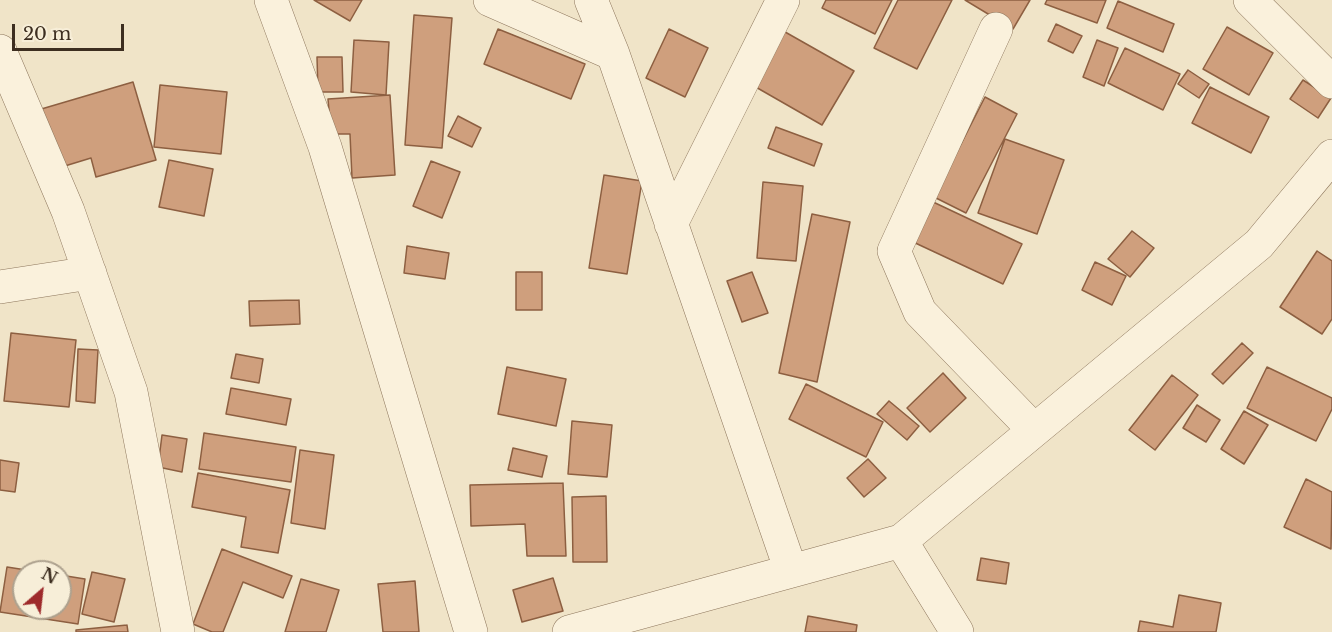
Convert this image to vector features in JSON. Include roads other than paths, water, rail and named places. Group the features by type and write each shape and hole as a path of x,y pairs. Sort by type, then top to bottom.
{"street":[{"path":"271,0 325,147 471,632"},
{"path":"490,0 613,54"},
{"path":"591,0 613,54 791,571"},
{"path":"671,224 783,0"},
{"path":"1250,0 1332,82"},
{"path":"996,29 894,251 920,312 1034,430"},
{"path":"0,51 68,211 131,392 178,632"},
{"path":"569,632 901,541 1259,244 1332,156"},
{"path":"0,287 90,273"},
{"path":"901,541 957,632"}]}
